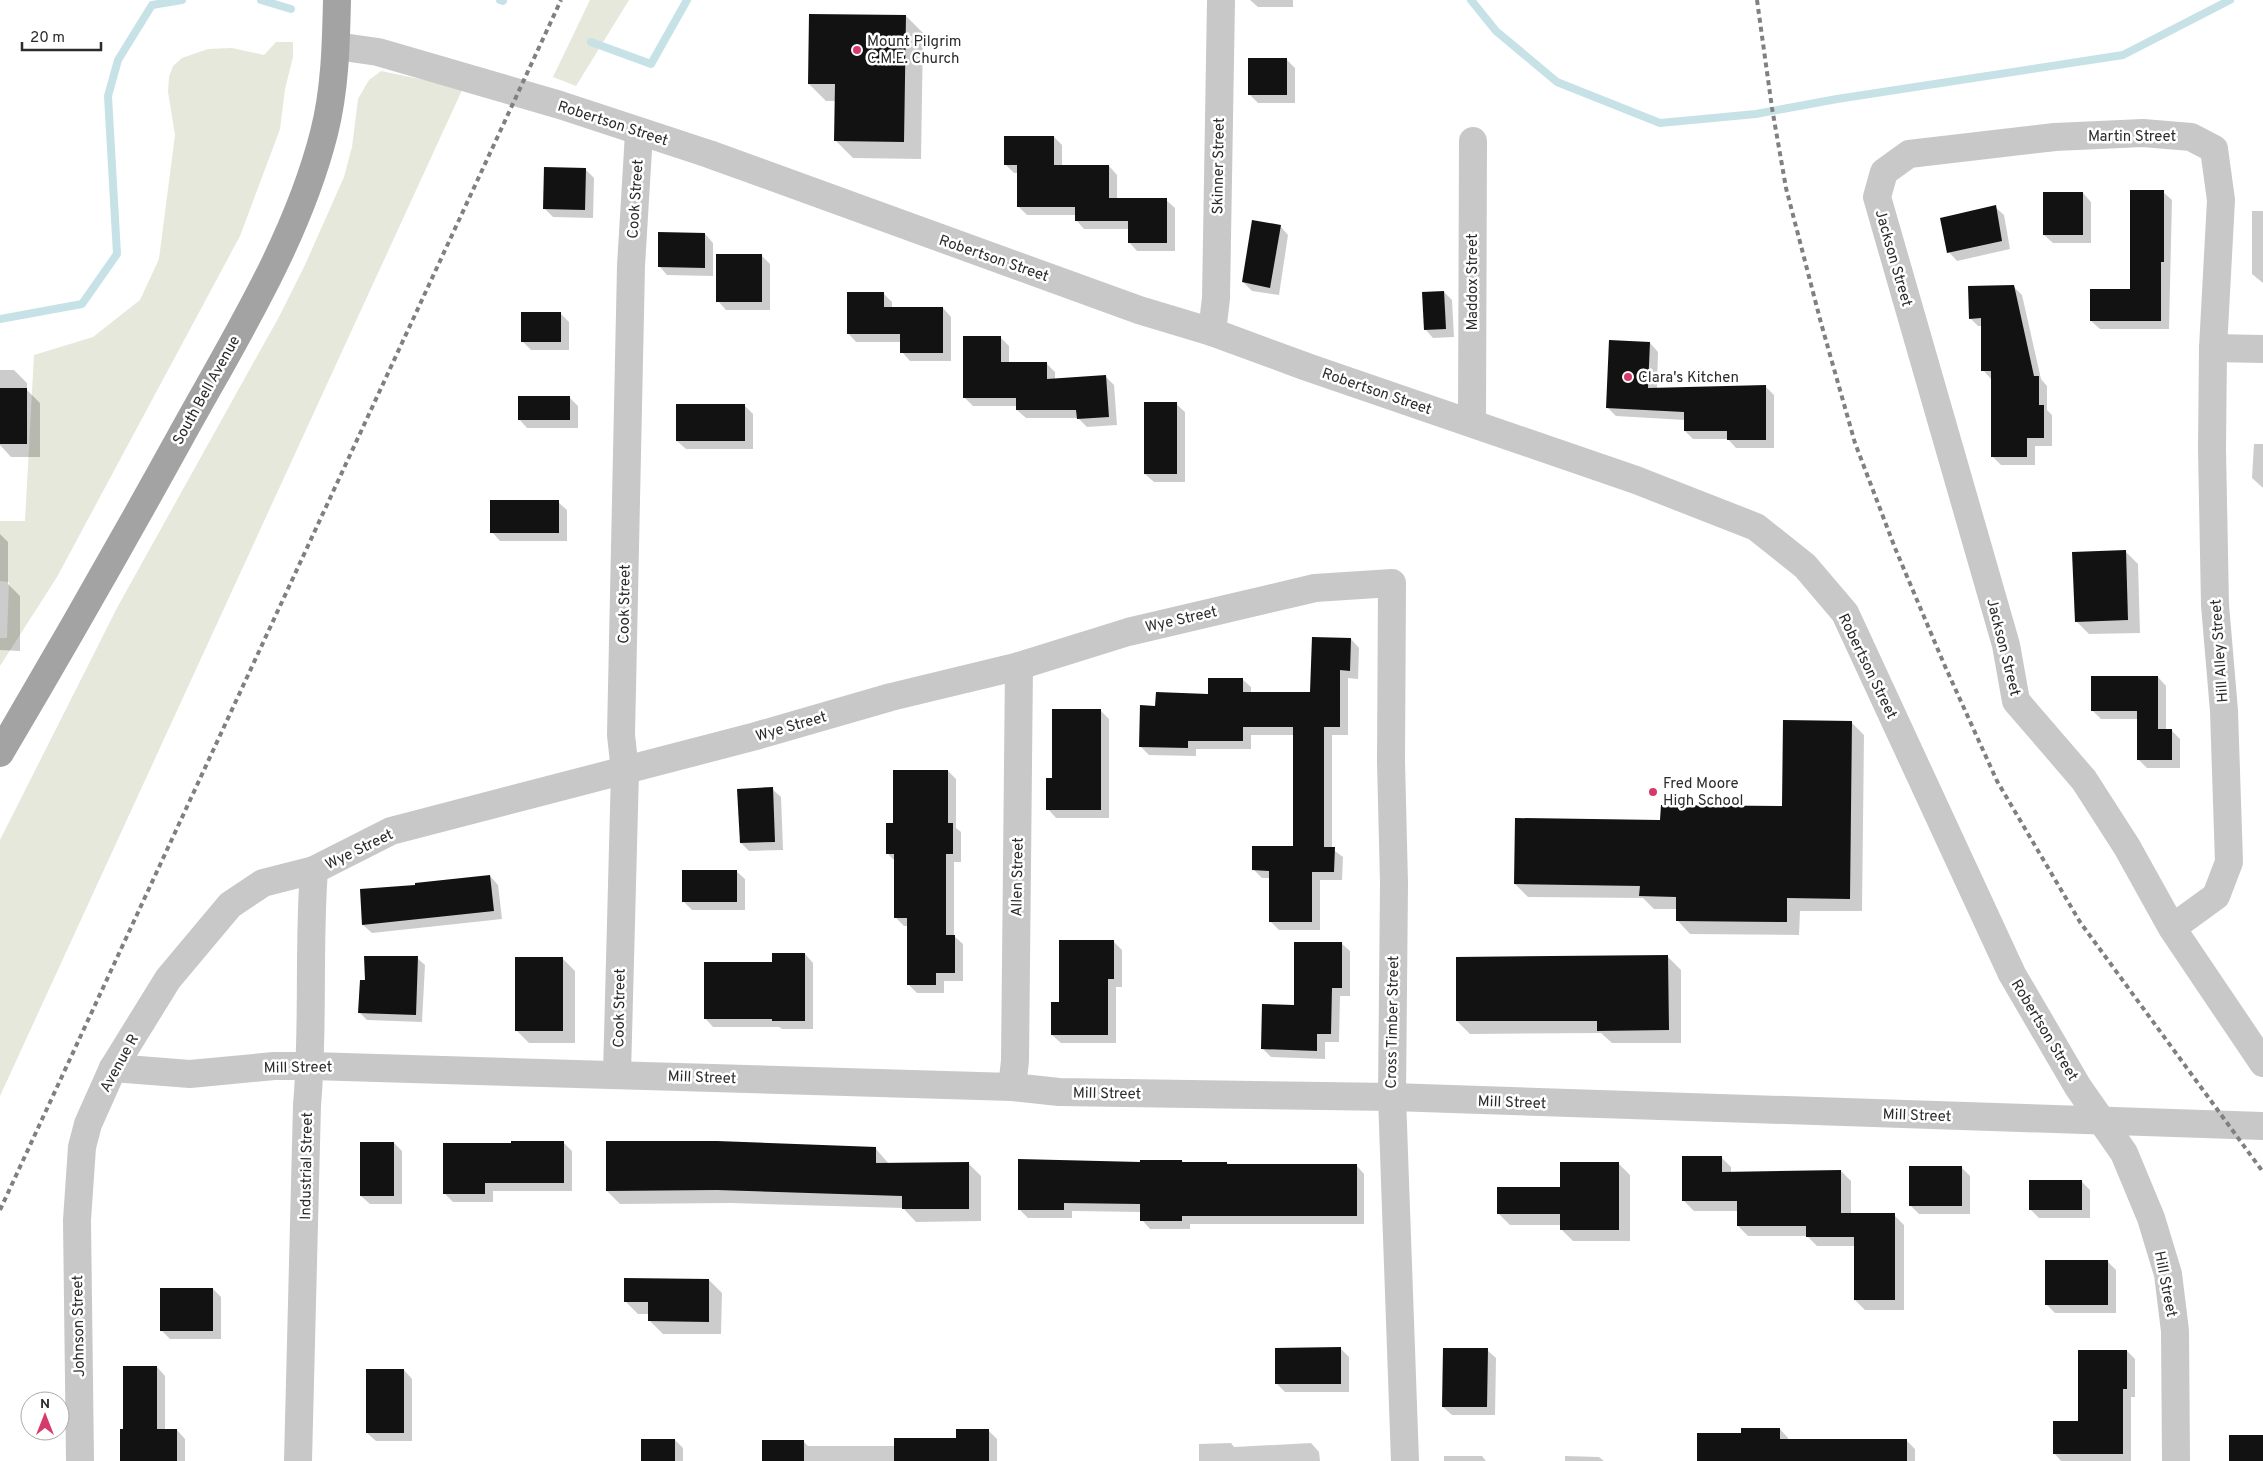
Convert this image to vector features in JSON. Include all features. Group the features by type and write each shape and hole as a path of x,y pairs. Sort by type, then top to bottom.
{"main road":[{"name":"South Bell Avenue","path":"0,753 96,590 217,370 298,214 325,132 332,91 336,46 337,0"}],"street":[{"name":"Skinner Street","path":"1212,332 1216,298 1221,0"},
{"name":"Robertson Street","path":"336,46 378,52 560,105 639,133 709,154 1139,310 1212,332 1307,367 1636,480 1756,527 1805,566 1845,613 2012,974 2078,1087 2102,1121"},
{"name":"Cook Street","path":"617,1074 625,770 621,735 631,266 639,133"},
{"name":"Martin Street","path":"1884,172 1910,154 2056,137 2143,133 2190,137 2214,149 2221,200 2213,348"},
{"name":"Maddox Street","path":"1472,423 1473,141"},
{"name":"Jackson Street","path":"1884,172 1877,197 2006,645 2016,701 2084,780 2127,847 2172,928 2263,1063"},
{"path":"2213,348 2263,349"},
{"name":"Hill Alley Street","path":"2172,928 2216,896 2229,862 2224,711 2215,605 2212,449 2213,348"},
{"name":"Wye Street","path":"212,927 230,905 263,883 314,870 391,831 756,736 891,697 1019,666 1128,632 1314,588 1392,583"},
{"name":"Cross Timber Street","path":"1392,583 1391,761 1394,883 1392,1097 1405,1461"},
{"name":"Allen Street","path":"1012,1088 1015,1061 1019,666"},
{"name":"Industrial Street","path":"298,1461 307,1105 311,1066 311,918 314,870"},
{"name":"Avenue R","path":"77,1220 82,1146 88,1124 113,1068 168,979 212,927"},
{"name":"Mill Street","path":"113,1068 190,1074 274,1066 311,1066 617,1074 1012,1088 1069,1092 1392,1097 2263,1126"},
{"name":"Hill Street","path":"2102,1121 2124,1154 2151,1218 2168,1274 2175,1332 2176,1461"},
{"name":"Johnson Street","path":"77,1220 80,1461"}],"shaded area":[{"path":"590,0 629,0 576,86 553,77"},
{"path":"276,42 293,42 293,57 285,89 280,129 240,236 57,577 0,666 0,638 7,638 9,582 0,581 0,521 25,521 34,355 93,337 140,300 159,259 175,135 168,92 169,77 173,66 182,58 208,49 232,48 264,55"},
{"path":"381,71 463,88 0,1096 0,840 118,606 280,315 305,265 344,177 352,147 358,99 369,80"}],"building":[{"name":"Mount Pilgrim C.M.E. Church","path":"809,14 906,15 904,142 834,141 835,84 808,84"},
{"path":"1248,58 1287,58 1287,95 1248,95"},
{"path":"1004,136 1054,136 1054,165 1109,165 1109,198 1167,198 1167,243 1128,243 1128,221 1075,221 1075,207 1017,207 1017,165 1004,165"},
{"path":"544,167 586,168 585,210 543,209"},
{"path":"2130,190 2164,190 2164,262 2161,262 2161,321 2090,321 2090,289 2130,289"},
{"path":"2043,192 2083,192 2083,235 2043,235"},
{"path":"1996,205 2002,241 1947,253 1940,218"},
{"path":"1252,220 1281,225 1270,288 1242,282"},
{"path":"658,232 705,233 705,268 658,267"},
{"path":"716,254 762,254 762,302 716,302"},
{"path":"2014,285 2034,376 2039,376 2039,405 2044,405 2044,438 2027,438 2027,457 1991,457 1991,371 1981,371 1981,318 1969,319 1968,286"},
{"path":"1444,291 1446,329 1424,330 1422,292"},
{"path":"847,292 884,292 884,307 943,307 943,353 900,353 900,334 847,334"},
{"path":"521,312 561,312 561,342 521,342"},
{"path":"963,336 1001,336 1001,362 1047,362 1047,379 1106,375 1109,417 1077,419 1076,410 1016,410 1016,398 963,398"},
{"path":"1609,340 1650,342 1648,388 1766,385 1766,440 1727,440 1727,431 1684,431 1684,412 1606,408"},
{"path":"0,388 27,388 27,444 0,444"},
{"path":"518,396 570,396 570,420 518,420"},
{"path":"1144,402 1177,402 1177,474 1144,474"},
{"path":"676,404 745,404 745,441 676,441"},
{"path":"490,500 559,500 559,533 490,533"},
{"path":"2126,550 2128,620 2075,622 2072,552"},
{"path":"1312,637 1351,638 1350,671 1340,670 1340,727 1324,727 1324,847 1335,847 1334,872 1312,872 1312,922 1269,922 1269,871 1252,870 1252,846 1293,846 1293,727 1243,727 1243,741 1188,741 1188,748 1139,747 1140,705 1155,706 1156,692 1208,694 1208,678 1243,678 1243,692 1310,692"},
{"path":"2091,676 2158,676 2158,729 2172,729 2172,760 2137,760 2137,711 2091,711"},
{"path":"1052,709 1101,709 1101,810 1046,810 1046,778 1052,778"},
{"path":"1783,720 1852,721 1850,899 1787,898 1787,922 1676,921 1676,897 1639,896 1640,886 1514,884 1515,818 1660,820 1661,805 1782,806"},
{"path":"893,770 948,770 948,823 953,823 953,854 946,854 946,935 955,935 955,973 936,973 936,985 907,985 907,918 894,918 894,854 886,854 886,823 893,823"},
{"path":"773,787 775,842 740,843 737,789"},
{"path":"682,870 737,870 737,902 682,902"},
{"path":"490,875 494,911 362,925 360,889 415,885 415,883"},
{"path":"1059,940 1114,940 1114,979 1108,979 1108,1035 1051,1035 1051,1002 1059,1002"},
{"path":"1294,942 1342,942 1342,988 1332,988 1331,1034 1317,1034 1317,1051 1261,1049 1262,1004 1294,1005"},
{"path":"772,953 805,953 805,1021 704,1019 704,962 772,962"},
{"path":"1668,955 1669,1030 1597,1031 1597,1021 1456,1021 1456,957"},
{"path":"364,956 418,956 416,1015 358,1013 360,980 365,980"},
{"path":"515,957 563,957 563,1031 515,1031"},
{"path":"511,1141 564,1141 564,1183 485,1183 485,1194 443,1194 443,1143 511,1143"},
{"path":"606,1141 717,1141 876,1147 876,1163 969,1162 969,1209 902,1209 902,1196 717,1190 606,1191"},
{"path":"360,1142 394,1142 394,1196 360,1196"},
{"path":"1682,1156 1722,1156 1722,1172 1841,1170 1841,1213 1895,1213 1895,1300 1854,1300 1854,1237 1806,1237 1806,1226 1737,1226 1737,1201 1682,1201"},
{"path":"1018,1159 1140,1162 1140,1160 1182,1160 1182,1162 1227,1162 1227,1164 1357,1164 1357,1216 1182,1216 1182,1221 1140,1221 1140,1204 1064,1203 1064,1210 1018,1210"},
{"path":"1560,1162 1619,1162 1619,1230 1560,1230 1560,1214 1497,1214 1497,1187 1560,1187"},
{"path":"1909,1166 1962,1166 1962,1206 1909,1206"},
{"path":"2029,1180 2082,1180 2082,1210 2029,1210"},
{"path":"2045,1260 2108,1260 2108,1305 2045,1305"},
{"path":"624,1278 709,1279 709,1322 648,1321 648,1302 624,1302"},
{"path":"160,1288 213,1288 213,1331 160,1331"},
{"path":"1341,1347 1341,1384 1275,1384 1275,1348"},
{"path":"1443,1348 1488,1348 1487,1407 1442,1407"},
{"path":"2078,1350 2127,1350 2127,1389 2123,1389 2123,1454 2053,1454 2053,1421 2078,1421"},
{"path":"123,1366 157,1366 157,1429 177,1429 177,1461 120,1461 120,1429 123,1429"},
{"path":"366,1369 404,1369 404,1433 366,1433"},
{"path":"1741,1428 1780,1428 1780,1439 1907,1439 1907,1461 1697,1461 1697,1433 1741,1433"},
{"path":"956,1429 989,1429 989,1461 894,1461 894,1438 956,1438"},
{"path":"2229,1435 2263,1435 2263,1461 2229,1461"},
{"path":"641,1439 675,1439 675,1461 641,1461"},
{"path":"762,1440 804,1440 804,1461 762,1461"}],"waterway":[{"path":"0,319 82,304 117,254 108,96 118,60 152,5 182,0"},
{"path":"261,0 291,9"},
{"path":"591,42 651,64 687,0"},
{"path":"1471,0 1496,31 1557,82 1660,123 1756,114 1837,99 2123,55 2230,0"}],"railway":[{"path":"0,1210 561,0"},
{"path":"1757,0 1772,108 1786,188 1821,323 1855,443 1895,548 1944,664 1997,781 2080,922 2263,1172"}],"place":[{"name":"Mount Pilgrim C.M.E. Church","path":"857,50"},
{"name":"Clara's Kitchen","path":"1628,377"},
{"name":"Fred Moore High School","path":"1653,792"}]}
